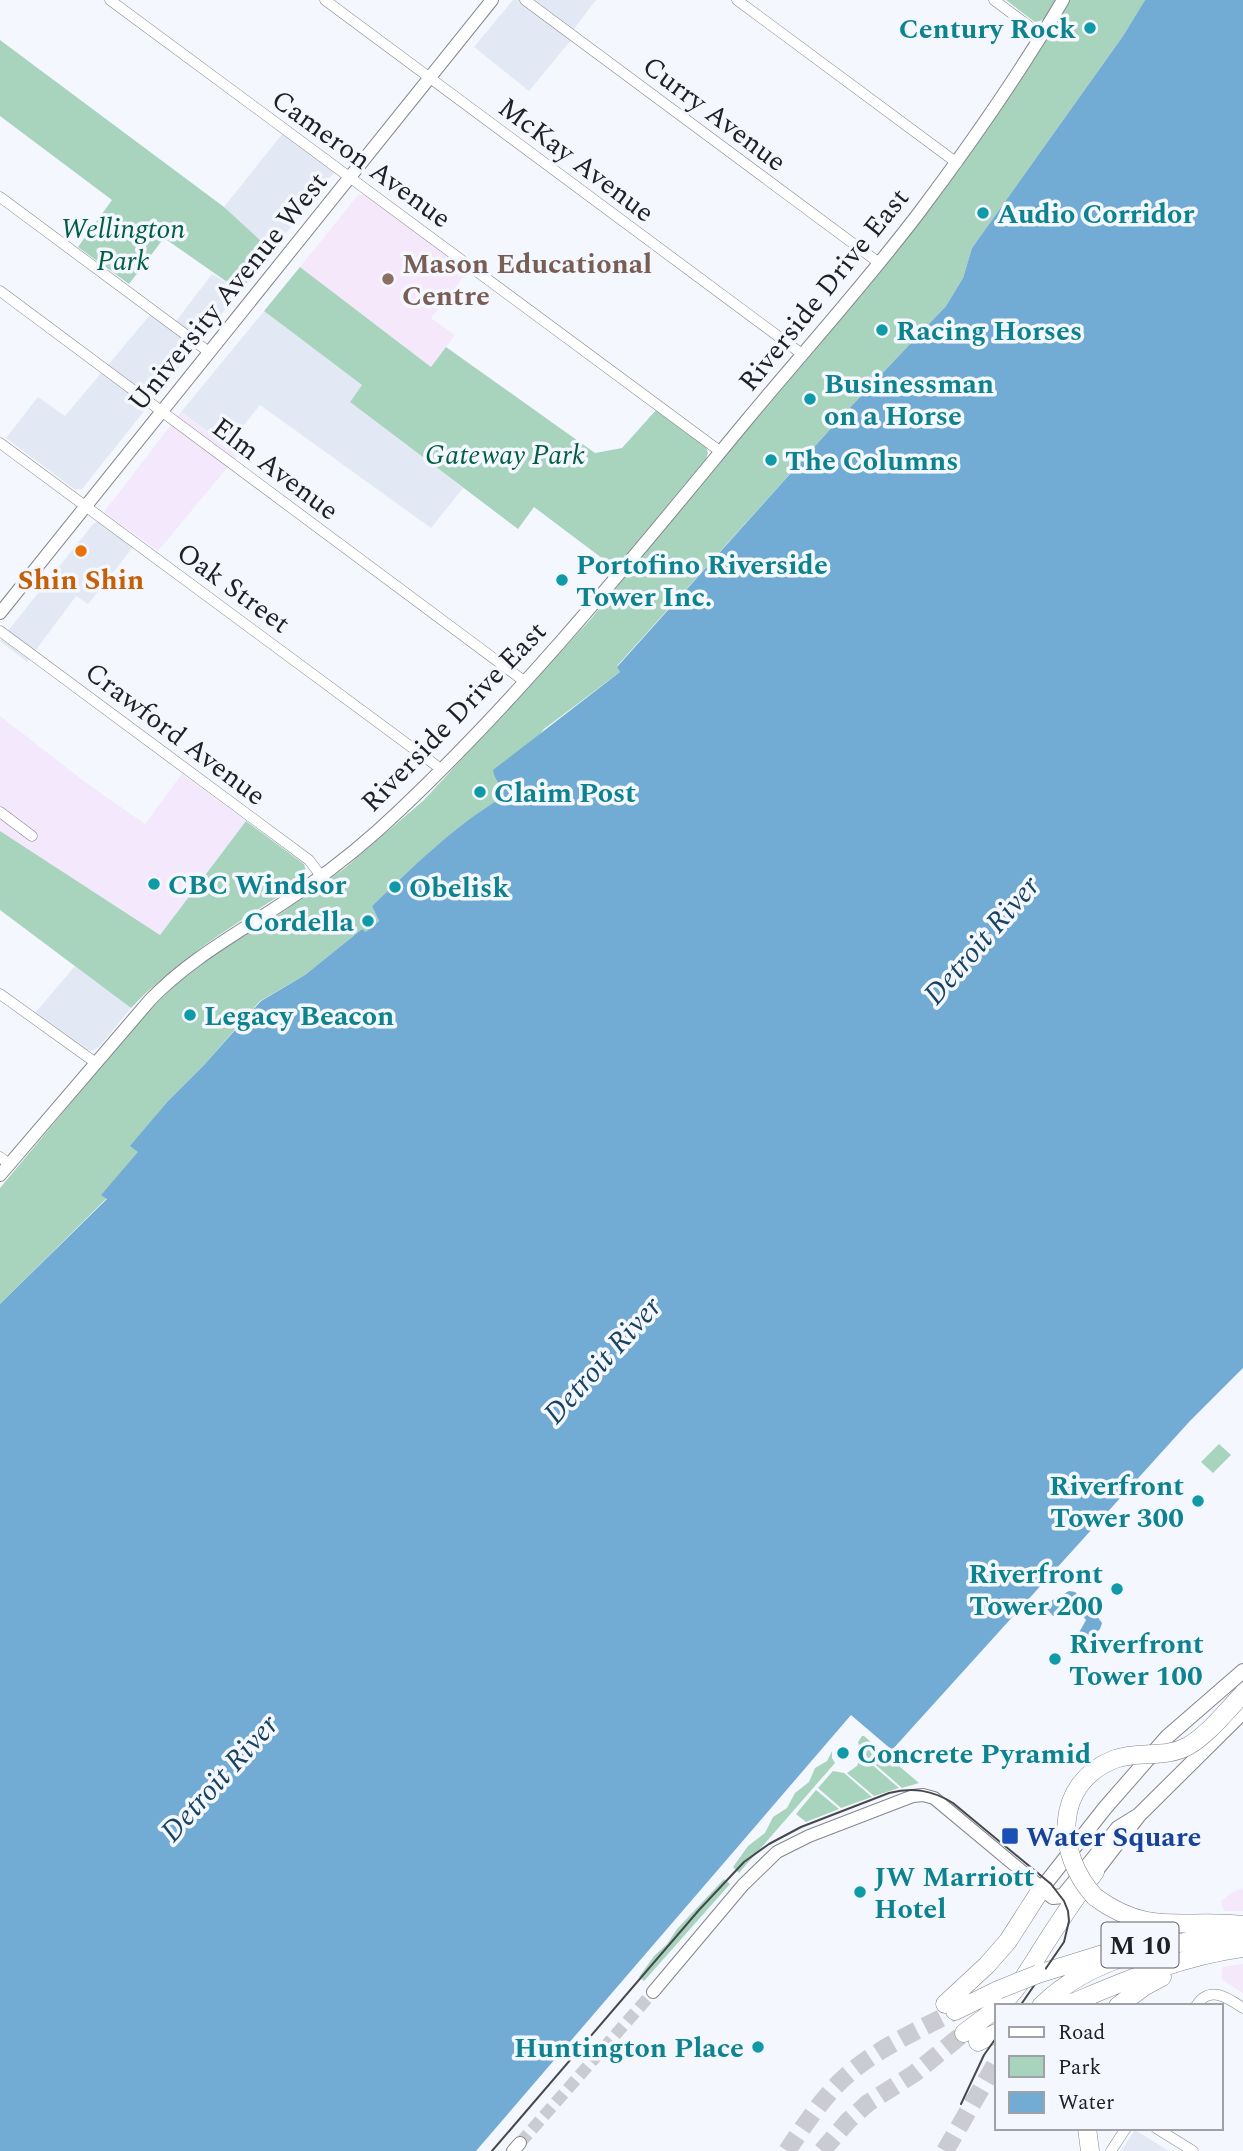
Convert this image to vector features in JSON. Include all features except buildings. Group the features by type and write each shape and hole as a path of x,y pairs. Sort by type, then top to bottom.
{"highway":[{"path":"1243,1694 1189,1746 1164,1755 1139,1754 1116,1759 1095,1769 1083,1781 1072,1799 1065,1824 1071,1862 1083,1884 1110,1908 1141,1921 1243,1925"},
{"path":"998,2002 1013,1994 1073,1900 1095,1872"},
{"name":"M 10","path":"1042,1888 1008,1941 950,2007 998,2002 1038,1974 1145,1943 1243,1925"},
{"path":"1044,2004 1092,1969 1120,1957 1178,1943 1243,1933"},
{"name":"M 10","path":"1070,2004 1205,1953 1243,1948"},
{"path":"1121,2004 1145,1986 1205,1953"},
{"path":"995,2006 971,2037 995,2033"},
{"path":"1087,2130 1090,2151"}],"main road":[{"name":"University Avenue West","path":"0,613 492,0"},
{"name":"Riverside Drive East","path":"0,1175 5,1161 170,979 321,876 399,811 524,681 644,545 957,163 1063,0"},
{"path":"1042,1888 1105,1808 1167,1737 1243,1671"},
{"path":"1095,1872 1139,1815 1243,1712"},
{"path":"653,1992 743,1885 777,1852 809,1836 913,1796 928,1796 937,1800 1053,1898 1063,1896 1118,1828 1139,1815"}],"street":[{"name":"Cameron Avenue","path":"110,0 721,452"},
{"name":"McKay Avenue","path":"325,0 802,354"},
{"name":"Curry Avenue","path":"525,0 878,262"},
{"path":"737,0 957,163"},
{"path":"994,0 1042,36"},
{"path":"0,197 209,352"},
{"name":"Elm Avenue","path":"0,291 524,681"},
{"name":"Oak Street","path":"0,443 441,769"},
{"name":"Crawford Avenue","path":"0,631 309,860 321,876"},
{"path":"0,812 32,836"},
{"path":"0,994 96,1063"},
{"path":"1198,2004 1209,1994 1222,1995 1243,2007"},
{"path":"1111,2151 1125,2130"},
{"path":"1159,2130 1193,2151"}],"shaded area":[{"path":"513,0 596,0 574,29 571,40 529,91 474,47"},
{"path":"283,133 335,171 272,251 224,207"},
{"name":"Mason Educational Centre","path":"358,195 366,195 469,270 431,318 455,335 431,367 300,267"},
{"path":"212,274 240,291 82,489 74,489 6,438 38,397 65,416 150,315 170,329"},
{"path":"264,311 362,385 350,402 463,488 431,528 260,405 227,446 181,412"},
{"path":"181,412 237,456 158,551 104,512"},
{"path":"97,522 103,523 134,546 88,604 76,596 27,662 0,641"},
{"path":"0,716 85,782 145,824 182,774 246,821 160,935 0,831"},
{"path":"75,966 131,1008 94,1050 87,1050 35,1013"},
{"path":"1243,1888 1243,1911 1224,1911 1221,1901"},
{"path":"1243,1964 1243,1993 1222,1980 1222,1967"},
{"path":"1135,2130 1169,2151 1121,2151"}],"green space":[{"path":"1006,0 1056,0 1044,19 1036,23"},
{"path":"1070,0 1145,0 1123,36 972,248 963,278 946,306 842,416 617,666 620,672 544,729 501,786 501,798 449,836 372,906 379,921 366,933 362,929 305,975 260,1001 204,1065 168,1101 131,1146 139,1152 102,1194 107,1198 0,1304 0,1188 143,1016 179,982 214,955 277,916 345,868 424,800 590,620 956,173"},
{"name":"Wellington Park","path":"0,40 224,207 272,251 240,291 164,238 129,284 78,247 112,200 0,116"},
{"name":"Gateway Park","path":"300,267 431,367 446,347 595,453 622,448 657,409 706,447 706,459 615,568 534,507 518,529 350,402 362,385 264,311"},
{"path":"246,821 304,864 307,875 304,880 192,954 131,1008 0,910 0,831 160,935"},
{"path":"1219,1444 1231,1455 1213,1473 1201,1462"},
{"path":"862,1736 919,1783 902,1788 861,1752 858,1742"},
{"path":"832,1751 835,1763 739,1873 733,1867 748,1846 765,1833 773,1817 787,1808 795,1793 809,1782 815,1768 827,1761"},
{"path":"861,1756 899,1788 874,1796 847,1773 857,1766"},
{"path":"833,1771 844,1773 872,1797 841,1808 818,1788"},
{"path":"816,1790 839,1809 806,1822 796,1814"},
{"path":"724,1879 730,1884 644,1981 639,1977 677,1929"}],"water":[{"name":"Detroit River","path":"1145,0 1243,0 1243,1368 1189,1422 892,1750 851,1715 476,2151 0,2151 0,1304 107,1199 101,1195 138,1152 130,1146 261,1001 305,975 362,929 366,932 379,921 372,906 449,835 501,798 502,790 493,770 620,672 617,667 842,416 946,306 963,278 972,248 1123,36"},
{"path":"1069,1591 1093,1602 1096,1615 1102,1623 1100,1629 1083,1646 1075,1640 1086,1620 1079,1611 1071,1609 1053,1616 1047,1609 1049,1602"}],"tunnel":[{"path":"520,2143 653,1992"},
{"path":"787,2151 820,2104 845,2077 890,2045 955,2011"},
{"path":"822,2151 868,2103 915,2073 964,2033"},
{"path":"945,2151 995,2065"}],"tram line":[{"path":"492,2151 699,1910 744,1862 769,1844 801,1827 889,1793 922,1791 953,1803 1051,1884 1064,1901 1069,1921 1064,1942 1021,2004"},
{"path":"961,2104 984,2055 995,2039"}],"place":[{"name":"Century Rock","path":"1090,28"},
{"name":"Audio Corridor","path":"983,213"},
{"name":"Mason Educational Centre","path":"388,279"},
{"name":"Racing Horses","path":"882,330"},
{"name":"Businessman on a Horse","path":"810,399"},
{"name":"The Columns","path":"771,460"},
{"name":"Shin Shin","path":"81,551"},
{"name":"Portofino Riverside Tower Inc.","path":"562,580"},
{"name":"Claim Post","path":"480,792"},
{"name":"CBC Windsor","path":"154,884"},
{"name":"Obelisk","path":"395,887"},
{"name":"Cordella","path":"368,921"},
{"name":"Legacy Beacon","path":"190,1015"},
{"name":"Riverfront Tower 300","path":"1198,1501"},
{"name":"Riverfront Tower 200","path":"1117,1589"},
{"name":"Riverfront Tower 100","path":"1055,1659"},
{"name":"Concrete Pyramid","path":"843,1753"},
{"name":"Water Square","path":"1010,1836"},
{"name":"JW Marriott Hotel","path":"860,1892"},
{"name":"Huntington Place","path":"758,2047"}]}
